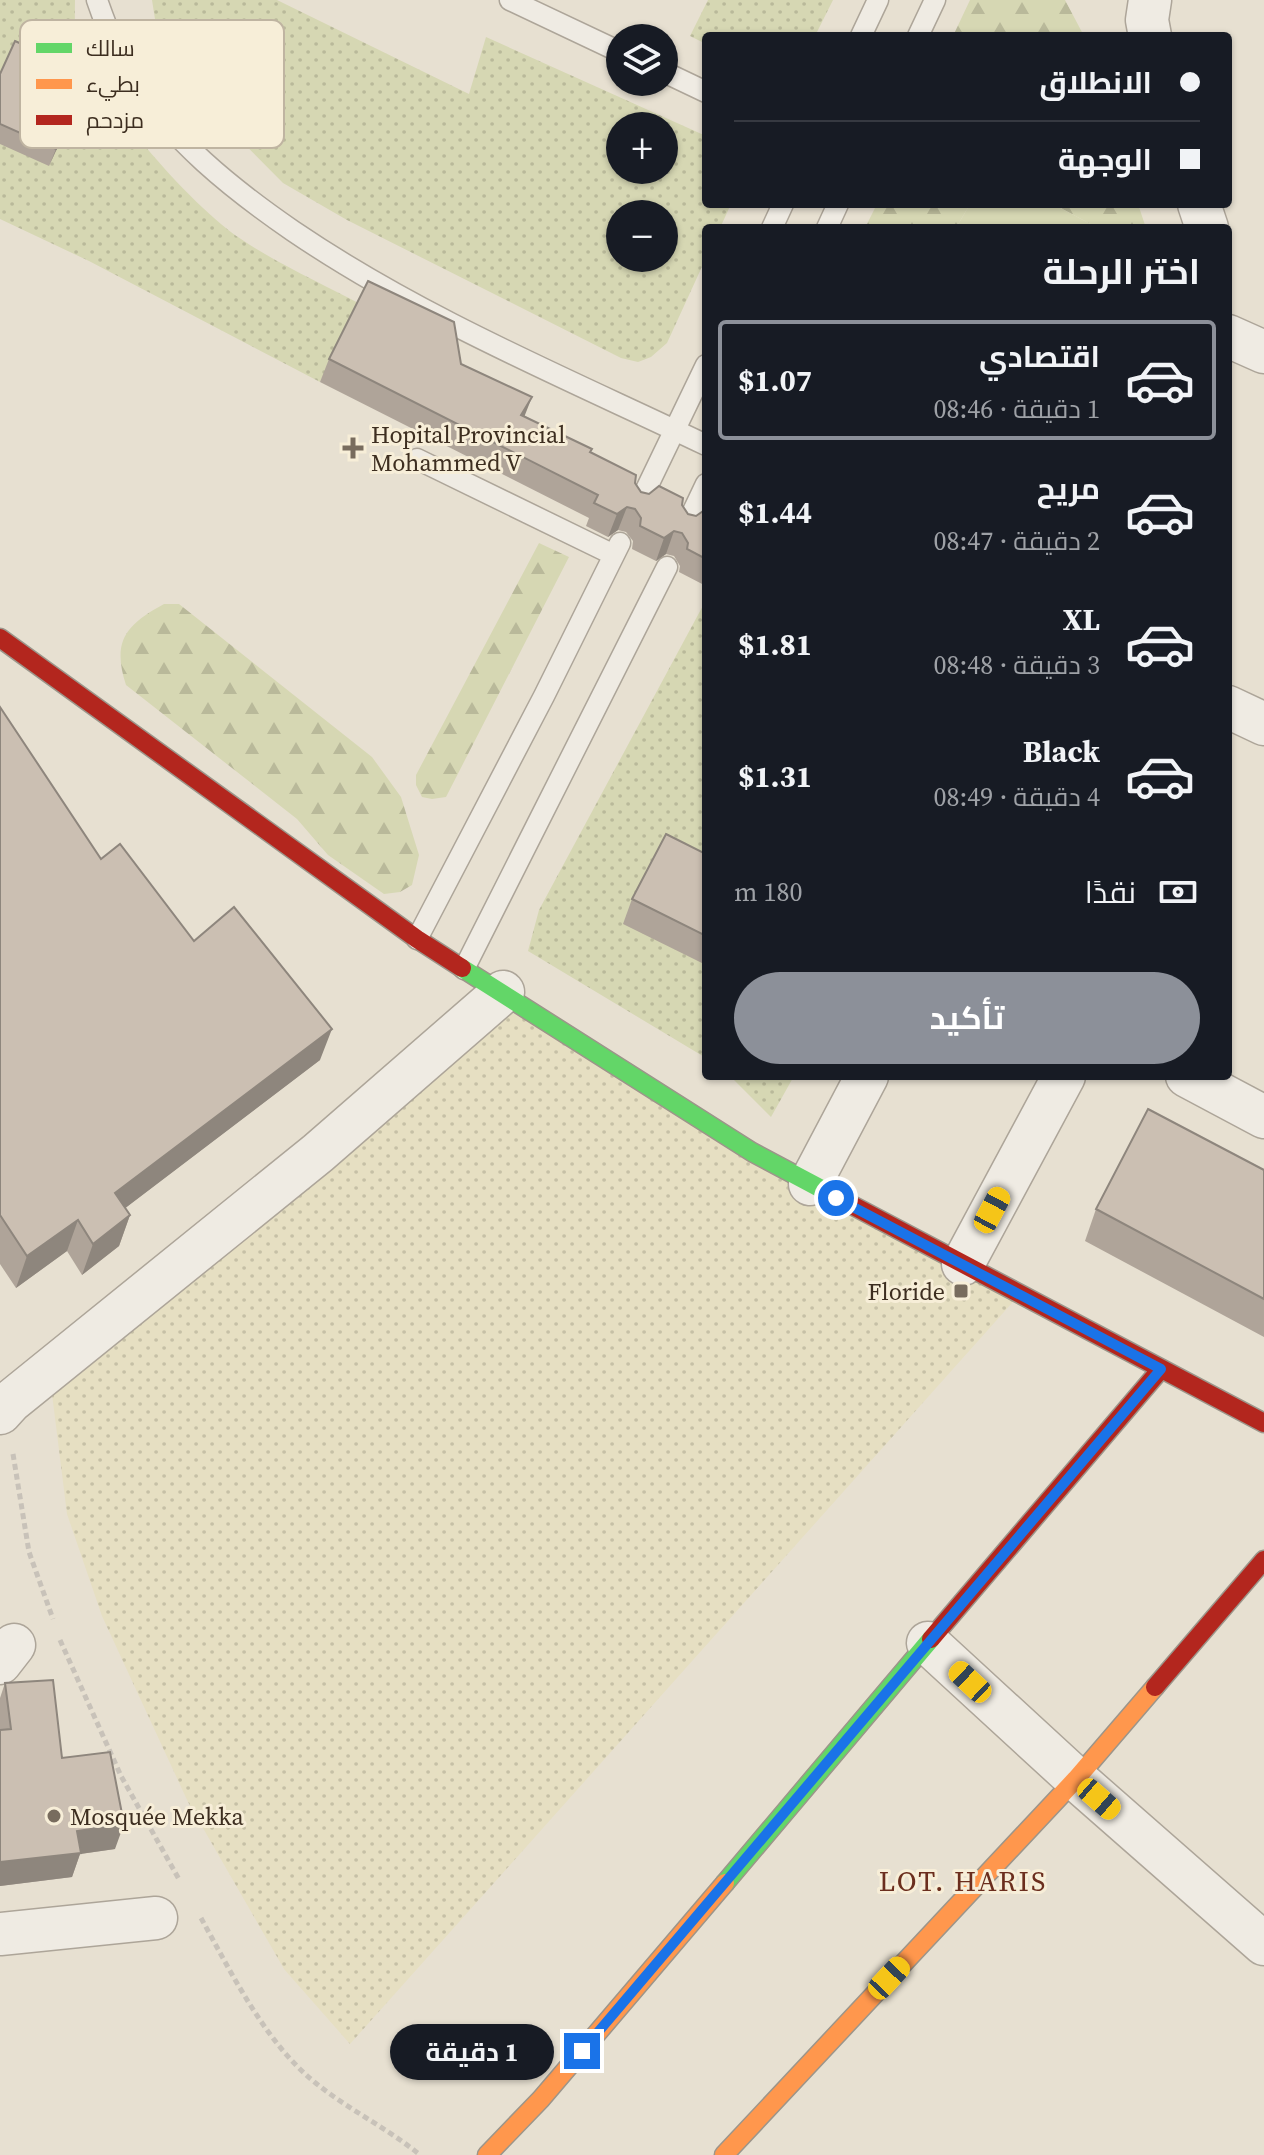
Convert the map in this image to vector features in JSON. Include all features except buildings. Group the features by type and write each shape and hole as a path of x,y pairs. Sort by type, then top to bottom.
{"street":[{"path":"1149,32 1147,20 1150,0"},
{"path":"1232,338 1264,352"},
{"path":"0,638 417,939 724,1134 810,1184 1264,1423"},
{"path":"1232,709 1264,724"},
{"path":"5,1407 318,1153 503,992"},
{"path":"810,1184 865,1080"},
{"path":"963,1264 1062,1080"},
{"path":"1195,1080 1264,1117"},
{"path":"487,2155 541,2099 1161,1369"},
{"path":"724,2155 1076,1779 1264,1560"},
{"path":"928,1643 1076,1779 1264,1944"},
{"path":"0,1934 156,1918"}],"lane":[{"path":"97,0 103,20"},
{"path":"510,0 606,45"},
{"path":"863,32 878,0"},
{"path":"920,32 935,0"},
{"path":"678,79 702,90"},
{"path":"191,148 212,170 263,211 348,269 459,328 702,443"},
{"path":"639,504 702,373"},
{"path":"417,459 617,549 417,939"},
{"path":"686,526 702,492"},
{"path":"464,969 667,567"}],"path":[{"path":"5,1407 29,1552 54,1623"},
{"path":"59,1637 121,1776 182,1884"},
{"path":"197,1910 262,2020 294,2063 343,2104 420,2155"}],"shaded area":[{"path":"492,1001 1020,1294 350,2044 284,1969 188,1802 102,1616 67,1514 49,1370"}],"green space":[{"path":"0,0 75,0 75,20 20,20 20,148 147,148 197,202 241,239 360,304 320,382 89,261 0,219"},
{"path":"152,0 277,0 469,94 486,37 606,91 606,96 617,96 653,112 606,112 606,184 678,184 678,123 702,134 702,208 729,208 722,224 702,224 702,267 667,343 651,357 638,362 621,358 347,220 283,183 248,148 284,148 284,20 155,20"},
{"path":"708,0 833,0 817,32 702,32 702,42 690,36"},
{"path":"970,0 1065,0 1082,32 955,32"},
{"path":"875,208 968,208 958,224 867,224"},
{"path":"968,208 1060,208 1090,224 958,224"},
{"path":"1060,208 1139,208 1145,224 1090,224"},
{"path":"539,543 569,557 446,797 422,797 416,785 416,775"},
{"path":"164,604 179,604 372,757 401,797 419,855 412,885 400,892 384,894 328,855 297,819 126,685 121,657 125,636 140,619"},
{"path":"702,607 702,1056 528,951 539,910"},
{"path":"734,1080 792,1080 771,1117"}],"traffic: fast":[{"path":"462,968 752,1152 846,1202"},
{"path":"725,1883 931,1639"}],"traffic: slow":[{"path":"724,2155 1076,1779 1155,1687"},
{"path":"487,2155 541,2099 725,1883"}],"traffic: jam":[{"path":"0,638 417,939 462,968"},
{"path":"846,1202 1264,1423"},
{"path":"931,1639 1161,1369"},
{"path":"1155,1687 1264,1560"}],"place":[{"name":"Hopital Provincial Mohammed V","path":"353,448"},
{"name":"Floride","path":"961,1291"},
{"name":"Mosquée Mekka","path":"54,1816"}],"district":[{"name":"LOT. HARIS","path":"963,1881"}],"route":[{"path":"582,2051 1161,1369 836,1198"}]}
